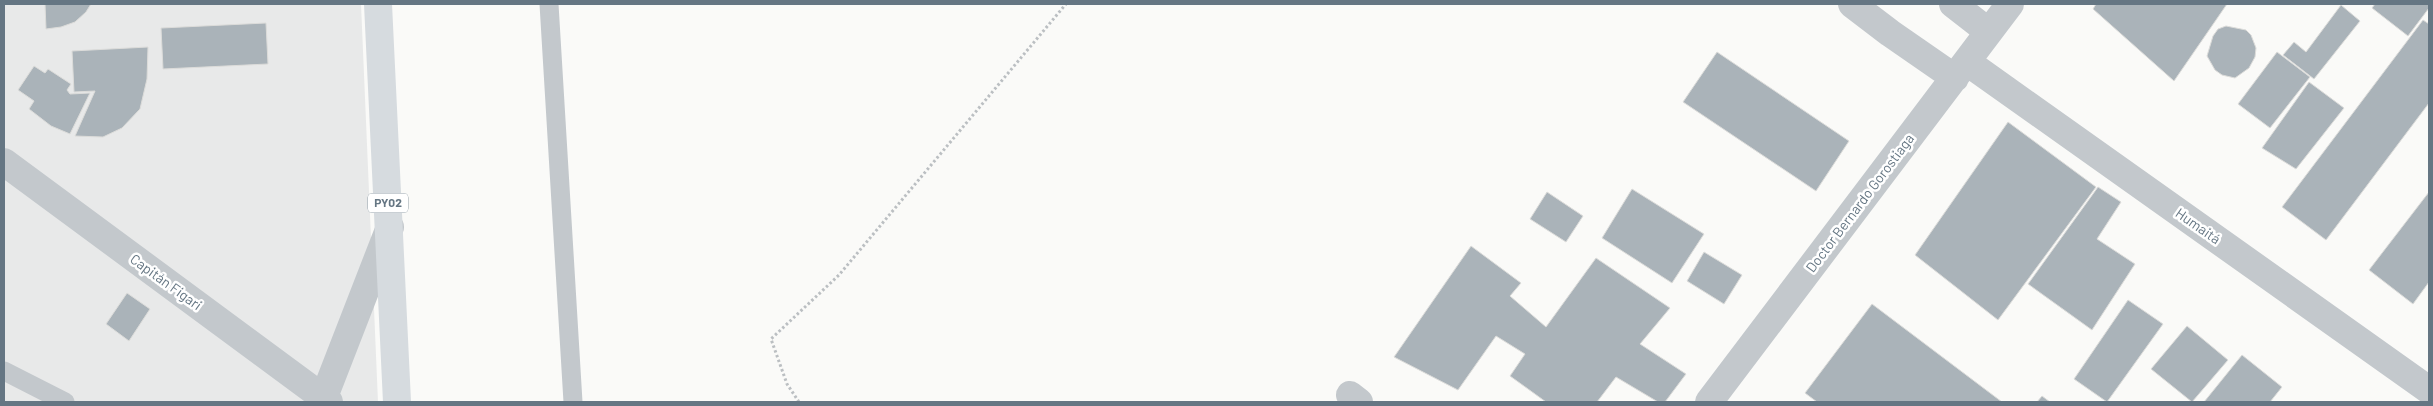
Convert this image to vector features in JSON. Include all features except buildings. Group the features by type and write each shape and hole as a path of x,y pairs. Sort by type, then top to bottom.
{"main road":[{"name":"PY02","path":"378,4 390,227 396,402"}],"street":[{"name":"Humaitá","path":"1852,4 1890,34 1961,70 2429,390"},
{"path":"1952,4 1989,32"},
{"name":"Doctor Bernardo Gorostiaga","path":"1709,402 2010,4"},
{"name":"Capitán Figari","path":"4,162 325,401"},
{"path":"325,401 390,227"}],"lane":[{"path":"549,4 573,402"},
{"path":"4,371 65,402"}],"path":[{"path":"799,402 786,384 771,339 840,275 1066,4"}],"shaded area":[{"path":"4,4 361,4 378,402 4,402"}]}
